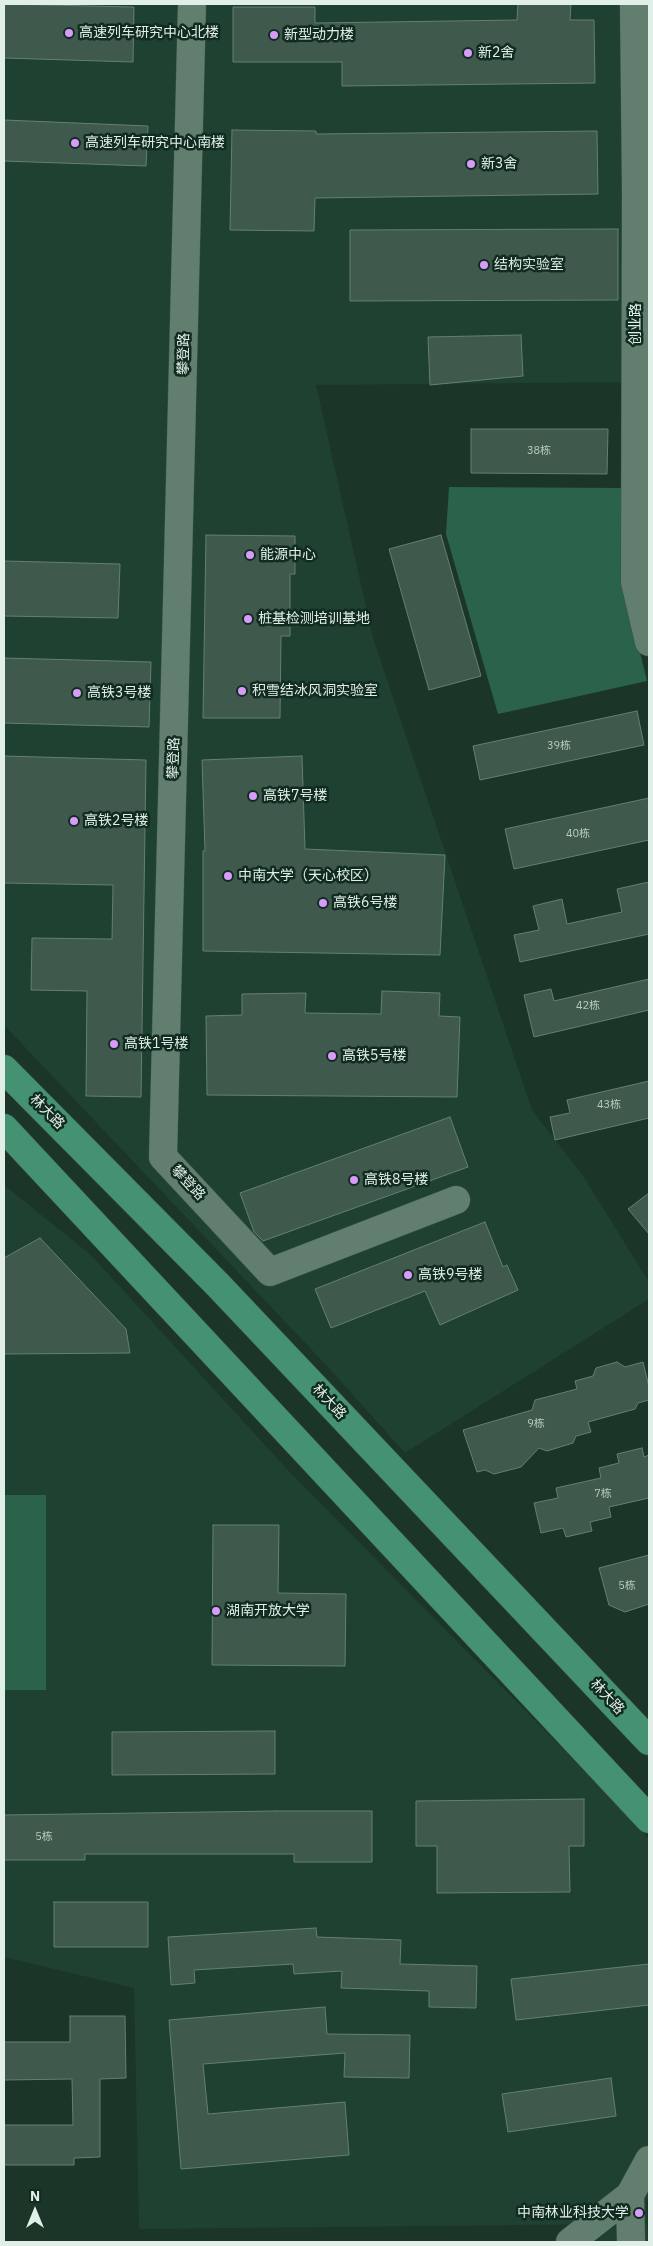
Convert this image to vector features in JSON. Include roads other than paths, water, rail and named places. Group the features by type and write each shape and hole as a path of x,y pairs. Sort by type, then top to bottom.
{"main road":[{"name":"林大路","path":"4,1069 218,1285 649,1741"},
{"path":"4,1128 649,1820"}],"street":[{"name":"攀登路","path":"192,4 163,1157 270,1272 456,1200"},
{"name":"创业路","path":"634,4 636,582 649,642"},
{"path":"570,2242 630,2195 649,2160"},
{"path":"630,2195 631,2242"}],"place":[{"name":"高速列车研究中心北楼","path":"69,33"},
{"name":"新型动力楼","path":"274,35"},
{"name":"新2舍","path":"468,53"},
{"name":"高速列车研究中心南楼","path":"75,143"},
{"name":"新3舍","path":"471,164"},
{"name":"结构实验室","path":"484,265"},
{"name":"能源中心","path":"250,555"},
{"name":"桩基检测培训基地","path":"248,619"},
{"name":"积雪结冰风洞实验室","path":"242,691"},
{"name":"高铁3号楼","path":"77,693"},
{"name":"高铁7号楼","path":"253,796"},
{"name":"高铁2号楼","path":"74,821"},
{"name":"中南大学（天心校区）","path":"228,876"},
{"name":"高铁6号楼","path":"323,903"},
{"name":"高铁1号楼","path":"114,1044"},
{"name":"高铁5号楼","path":"332,1056"},
{"name":"高铁8号楼","path":"354,1180"},
{"name":"高铁9号楼","path":"408,1275"},
{"name":"湖南开放大学","path":"216,1611"},
{"name":"中南林业科技大学","path":"639,2213"}]}
